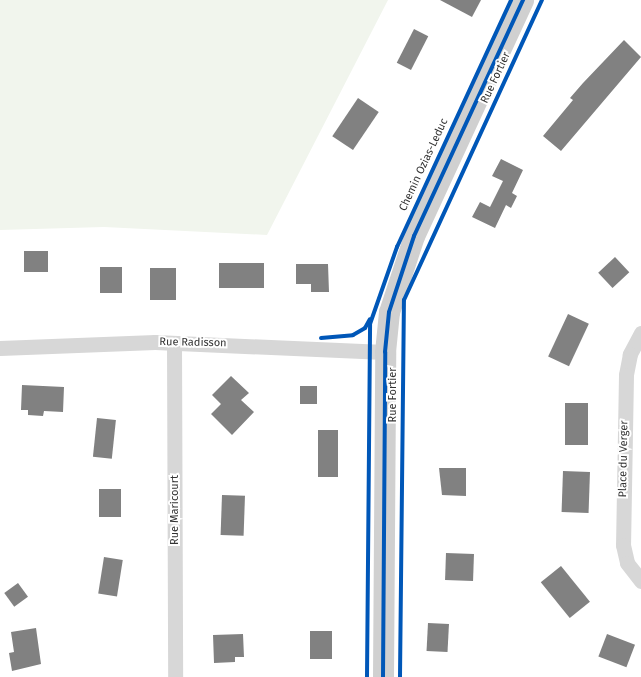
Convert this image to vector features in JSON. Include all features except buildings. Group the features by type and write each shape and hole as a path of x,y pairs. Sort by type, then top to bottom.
{"street":[{"name":"Rue Fortier","path":"383,677 385,352 389,312 405,256 524,0"},
{"name":"Place du Verger","path":"641,333 630,354 626,375 623,545 627,563 641,581"},
{"name":"Rue Radisson","path":"0,348 174,343 326,348 385,352"},
{"name":"Rue Maricourt","path":"174,343 175,677"}],"shaded area":[{"path":"0,0 388,0 267,235 104,227 0,230"}],"cycle path":[{"name":"Chemin Ozias-Leduc","path":"367,677 370,324 397,247 511,0"},
{"path":"383,677 385,352 389,312 414,236 523,0"},
{"path":"400,677 404,300 542,0"},
{"path":"321,338 353,335 365,328 370,319"}]}
